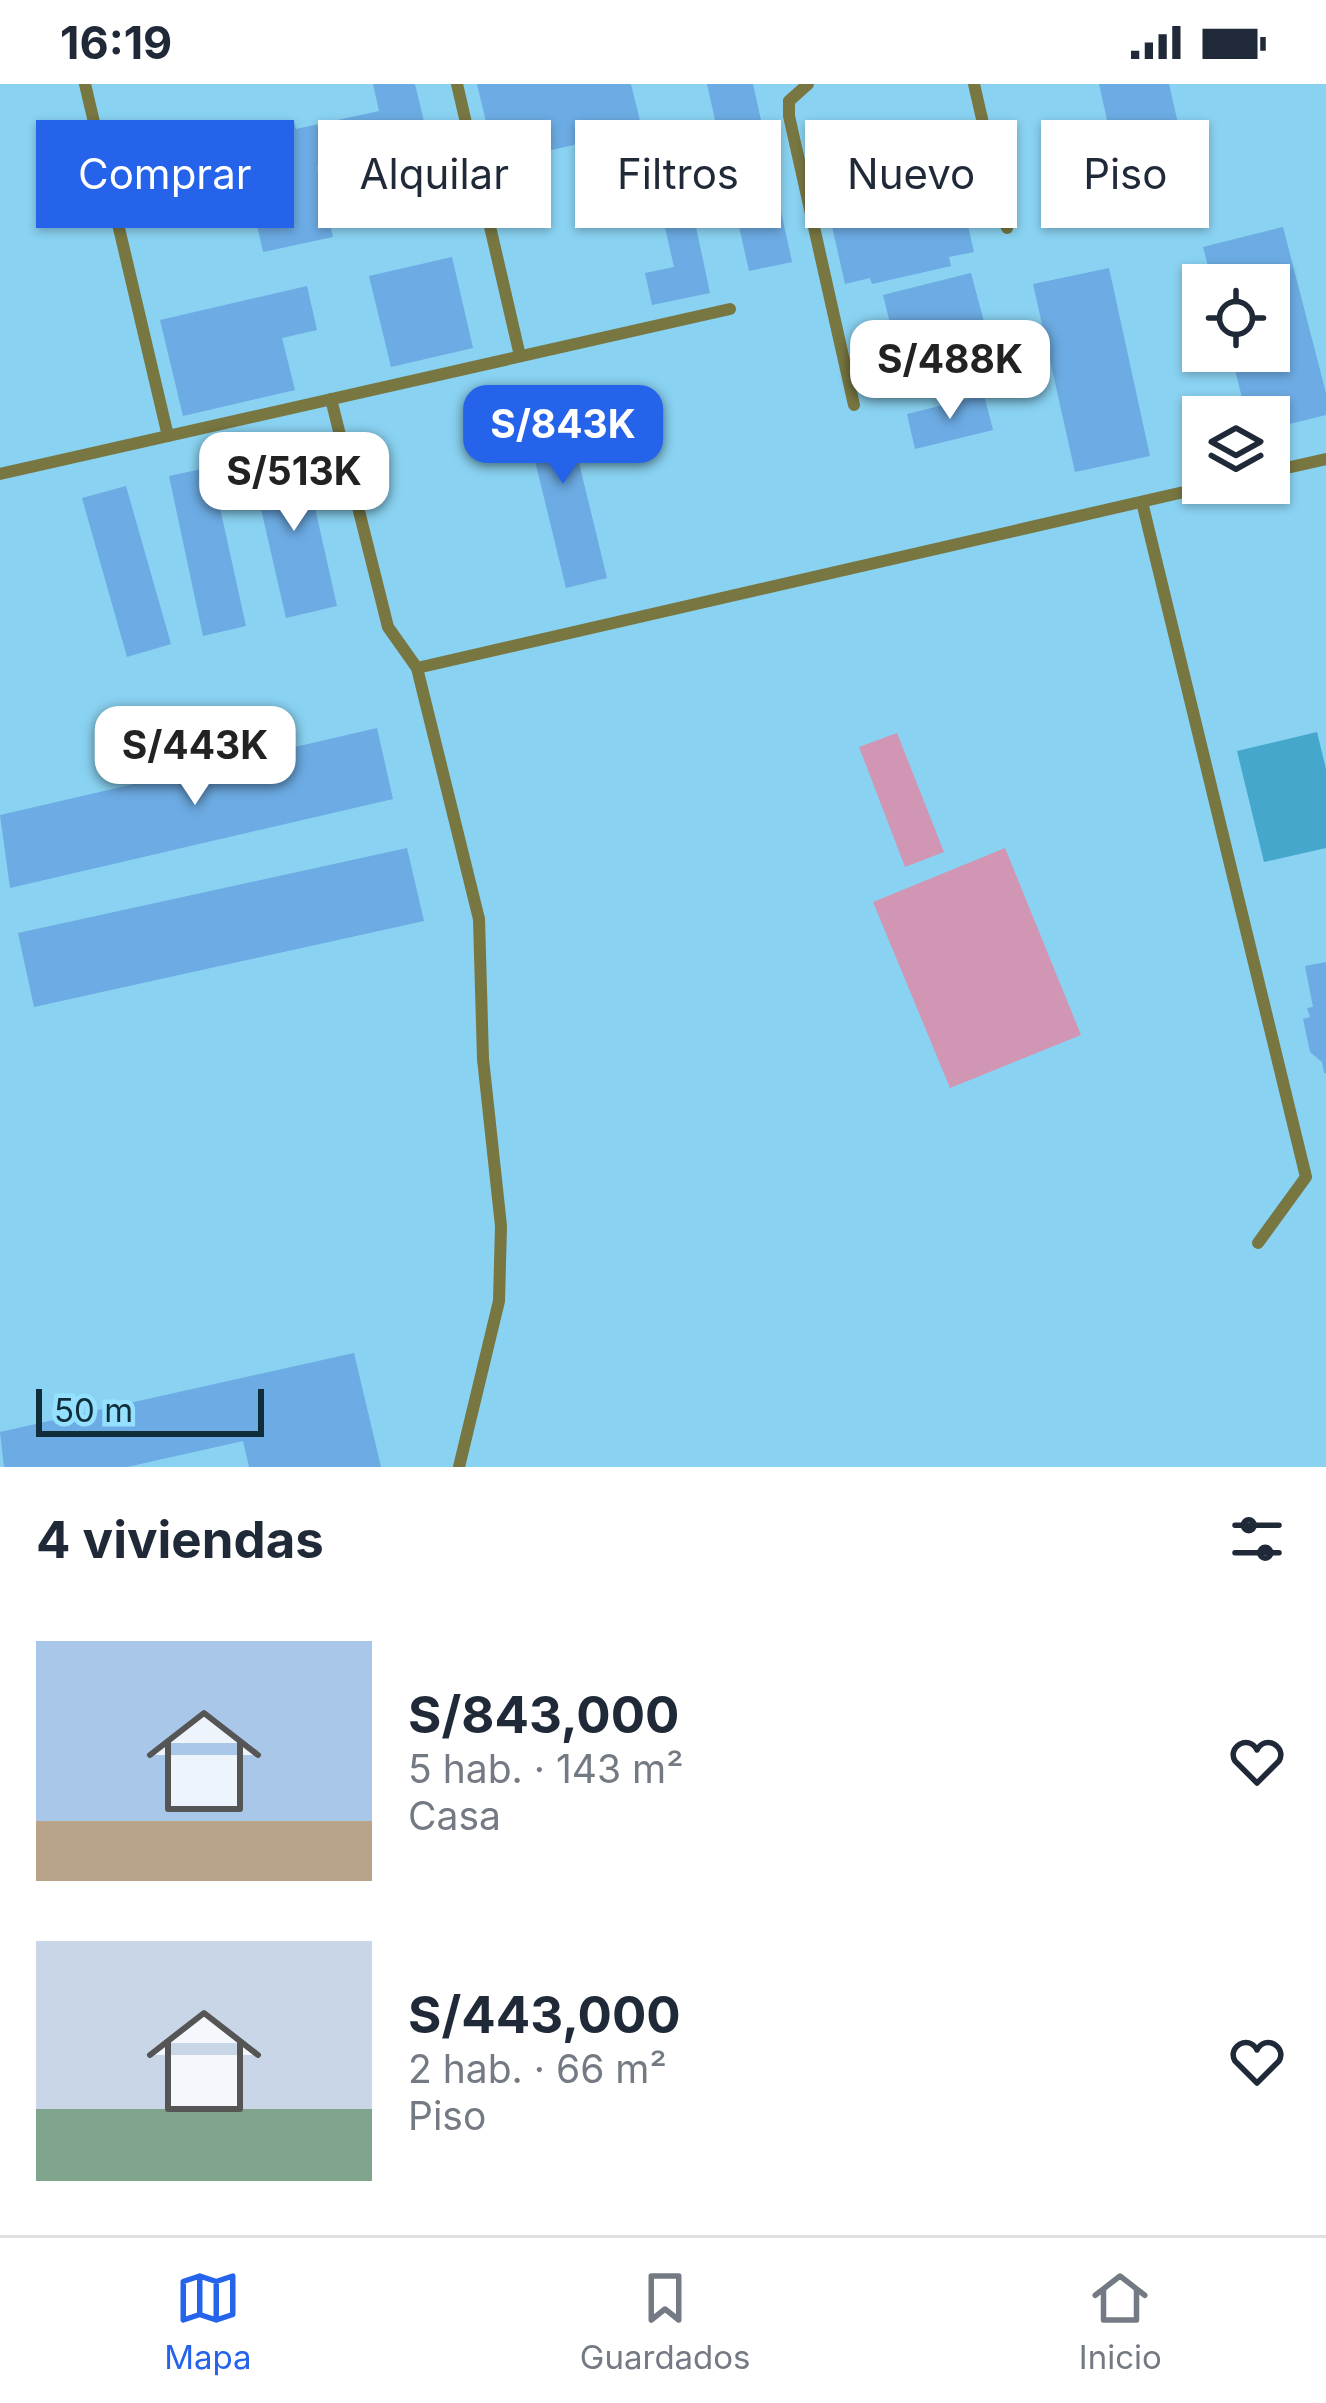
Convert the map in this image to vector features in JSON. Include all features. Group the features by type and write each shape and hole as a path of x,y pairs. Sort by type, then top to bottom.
{"lane":[{"path":"85,84 168,436"},
{"path":"457,84 520,356"},
{"path":"808,84 789,101 789,116 854,405"},
{"path":"974,84 982,120"},
{"path":"0,474 730,309"},
{"path":"331,399 388,627 417,668 479,919 482,1059 501,1226 499,1300 459,1467"},
{"path":"1290,467 1326,459"},
{"path":"417,668 1182,493"},
{"path":"1142,502 1306,1177 1258,1244"}],"shaded area":[{"path":"897,733 944,852 905,867 859,747"},
{"path":"1005,848 1081,1035 950,1088 873,902"}],"water":[{"path":"1317,732 1326,769 1326,848 1264,862 1237,751"}],"building":[{"path":"373,84 415,84 424,120 338,120 379,111"},
{"path":"477,84 631,84 640,120 575,120 575,145 551,150 551,120 486,120"},
{"path":"707,84 753,84 761,120 715,120"},
{"path":"1099,84 1169,84 1177,120 1107,120"},
{"path":"294,122 296,129 318,124 318,228 331,228 333,237 263,252 258,228 294,228"},
{"path":"781,212 792,262 749,271 739,228 781,228"},
{"path":"1283,227 1326,393 1326,415 1290,424 1290,396 1242,396 1235,372 1290,372 1290,264 1207,264 1203,247"},
{"path":"665,228 696,228 710,293 652,305 645,273 674,267"},
{"path":"832,228 968,228 974,252 949,257 951,266 872,284 870,278 845,284"},
{"path":"452,257 473,348 391,367 369,276"},
{"path":"1109,268 1150,456 1075,472 1033,284"},
{"path":"971,273 988,337 899,359 883,295"},
{"path":"307,286 317,330 282,338 295,390 183,416 160,320"},
{"path":"560,385 607,578 566,588 519,395"},
{"path":"984,395 993,430 915,449 907,414"},
{"path":"302,450 337,606 286,618 250,461"},
{"path":"211,467 246,626 203,636 169,476"},
{"path":"126,486 171,644 127,657 82,498"},
{"path":"377,728 393,799 10,888 0,815"},
{"path":"407,848 424,921 34,1007 18,933"},
{"path":"1326,962 1324,1073 1322,1062 1310,1052 1303,1019 1310,1017 1307,1008 1313,1007 1305,966"},
{"path":"354,1353 381,1467 249,1467 243,1441 127,1467 4,1467 0,1432"}]}
